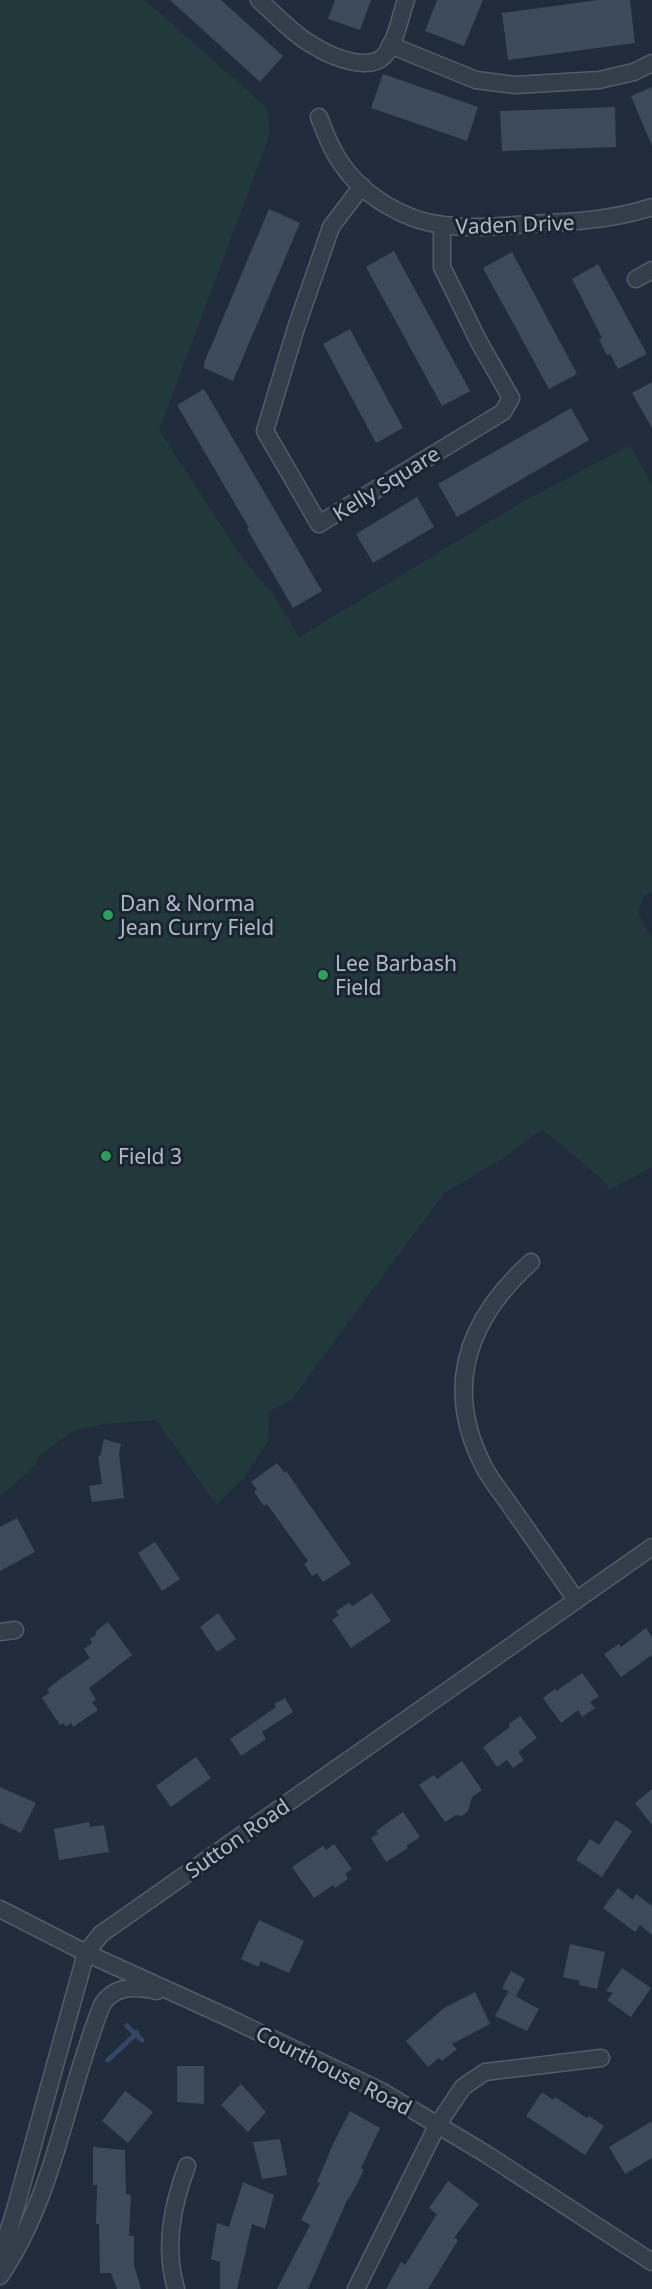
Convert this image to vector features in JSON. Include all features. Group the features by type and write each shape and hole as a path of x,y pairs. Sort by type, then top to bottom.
{"street":[{"path":"259,0 316,48 366,65 376,62 384,55 390,45 406,0"},
{"path":"390,45 476,80 515,86 599,80 625,74 652,63"},
{"name":"Vaden Drive","path":"319,117 330,145 344,168 362,186 403,215 441,225 474,227 587,221 652,207"},
{"name":"Kelly Square","path":"362,186 331,227 296,328 265,431 319,524 503,412 511,398 479,342 441,267 441,225"},
{"path":"636,279 652,270"},
{"path":"531,1262 510,1281 483,1317 471,1342 463,1394 471,1435 483,1466 576,1600"},
{"name":"Sutton Road","path":"0,2258 86,1953 101,1934 652,1547"},
{"name":"Courthouse Road","path":"0,1909 86,1953 381,2091 438,2124 652,2262"},
{"path":"0,2276 26,2231 39,2199 97,2015 106,1998 121,1989 131,1988 182,1996"},
{"path":"356,2289 438,2124 463,2087 485,2072 601,2058"},
{"path":"176,2289 170,2254 172,2211 187,2166"}],"green space":[{"path":"0,0 145,0 267,108 270,134 159,430 242,558 272,593 299,637 524,501 630,445 652,485 652,891 645,895 637,911 652,940 652,1167 609,1190 602,1179 542,1129 505,1157 444,1193 291,1400 269,1411 268,1442 242,1480 217,1505 156,1420 105,1424 73,1431 41,1454 34,1466 0,1497"}],"building":[{"path":"170,0 221,0 283,56 260,82"},
{"path":"335,0 371,0 360,30 328,19"},
{"path":"437,0 483,0 464,46 425,31"},
{"path":"598,0 630,0 635,43 508,60 502,13"},
{"path":"383,74 478,107 467,141 371,108"},
{"path":"652,87 652,146 631,96"},
{"path":"615,107 616,147 502,151 500,111"},
{"path":"269,209 300,223 233,381 204,368 204,363"},
{"path":"394,251 470,391 442,406 366,267"},
{"path":"512,252 577,374 549,389 483,268"},
{"path":"598,264 647,354 618,369 599,340 602,338 572,279"},
{"path":"350,329 403,428 376,443 323,344"},
{"path":"652,382 652,428 632,393"},
{"path":"204,389 322,591 293,608 177,405"},
{"path":"571,408 589,440 457,517 438,484"},
{"path":"417,497 434,527 373,563 356,534"},
{"path":"104,1439 121,1444 119,1453 124,1498 92,1502 89,1486 102,1484 98,1456 100,1456"},
{"path":"277,1463 284,1472 286,1471 351,1564 323,1582 317,1573 312,1576 304,1564 308,1561 267,1504 264,1506 254,1492 257,1490 251,1482"},
{"path":"17,1518 35,1552 0,1571 0,1527"},
{"path":"155,1542 180,1579 162,1591 138,1553"},
{"path":"372,1593 391,1621 351,1648 332,1620 339,1615 336,1611 349,1603 352,1606"},
{"path":"218,1613 236,1639 217,1652 200,1627"},
{"path":"108,1622 132,1655 89,1688 96,1700 92,1702 98,1710 73,1727 71,1723 66,1727 64,1723 60,1725 42,1698 50,1692 47,1690 60,1679 90,1658 84,1649 92,1643 90,1639 97,1634 95,1632"},
{"path":"646,1628 652,1637 652,1655 621,1677 604,1654 619,1644 621,1647"},
{"path":"582,1673 599,1696 590,1702 595,1708 582,1717 578,1710 561,1723 543,1698"},
{"path":"285,1698 293,1712 262,1732 266,1739 241,1756 230,1739 276,1707 274,1704"},
{"path":"520,1716 537,1738 518,1752 524,1760 513,1768 507,1760 497,1767 483,1747 510,1727 509,1724"},
{"path":"196,1757 211,1778 171,1807 156,1786"},
{"path":"462,1761 482,1790 472,1797 468,1811 462,1816 456,1815 445,1822 419,1785 434,1775 437,1779"},
{"path":"0,1787 36,1803 21,1833 0,1823"},
{"path":"652,1789 652,1825 635,1803"},
{"path":"403,1812 420,1837 386,1862 371,1838 378,1834 376,1831"},
{"path":"616,1820 632,1831 602,1877 576,1860 590,1839 599,1845"},
{"path":"89,1822 90,1827 104,1825 109,1852 59,1860 54,1829"},
{"path":"334,1844 352,1869 345,1874 348,1879 335,1888 333,1885 314,1898 292,1867 323,1846 326,1850"},
{"path":"618,1888 633,1900 636,1894 652,1906 652,1935 640,1925 635,1932 603,1908"},
{"path":"259,1920 304,1941 289,1973 261,1961 258,1967 241,1959"},
{"path":"570,1944 605,1952 597,1989 579,1985 580,1981 563,1977"},
{"path":"622,1968 651,1988 631,2017 607,2000 613,1993 606,1991"},
{"path":"511,1971 525,1979 516,1996 502,1988"},
{"path":"475,1992 490,2024 452,2044 457,2049 442,2061 439,2058 428,2067 406,2041 444,2008"},
{"path":"508,1992 539,2009 527,2031 495,2016"},
{"path":"177,2066 204,2066 204,2104 177,2102"},
{"path":"241,2084 266,2112 248,2132 221,2105"},
{"path":"125,2091 153,2112 128,2143 102,2121"},
{"path":"542,2092 553,2100 555,2097 604,2126 585,2155 526,2116"},
{"path":"350,2111 380,2128 361,2168 364,2170 348,2198 308,2289 277,2289 310,2225 301,2220 320,2183 317,2182"},
{"path":"652,2121 652,2158 625,2174 609,2147"},
{"path":"280,2139 287,2175 262,2179 253,2142"},
{"path":"93,2147 125,2150 126,2194 131,2195 129,2236 134,2236 134,2265 141,2289 117,2289 111,2273 100,2273 99,2224 96,2224 97,2185 93,2185"},
{"path":"448,2181 479,2204 454,2238 458,2240 428,2289 386,2289 401,2262 405,2265 437,2214 429,2208"},
{"path":"243,2182 274,2195 265,2229 252,2224 237,2289 220,2289 220,2262 211,2259 217,2223 229,2227"}],"waterway":[{"path":"127,2026 142,2040"},
{"path":"108,2060 137,2033"}],"place":[{"name":"Dan & Norma Jean Curry Field","path":"108,915"},
{"name":"Lee Barbash Field","path":"323,975"},
{"name":"Field 3","path":"106,1156"}]}
